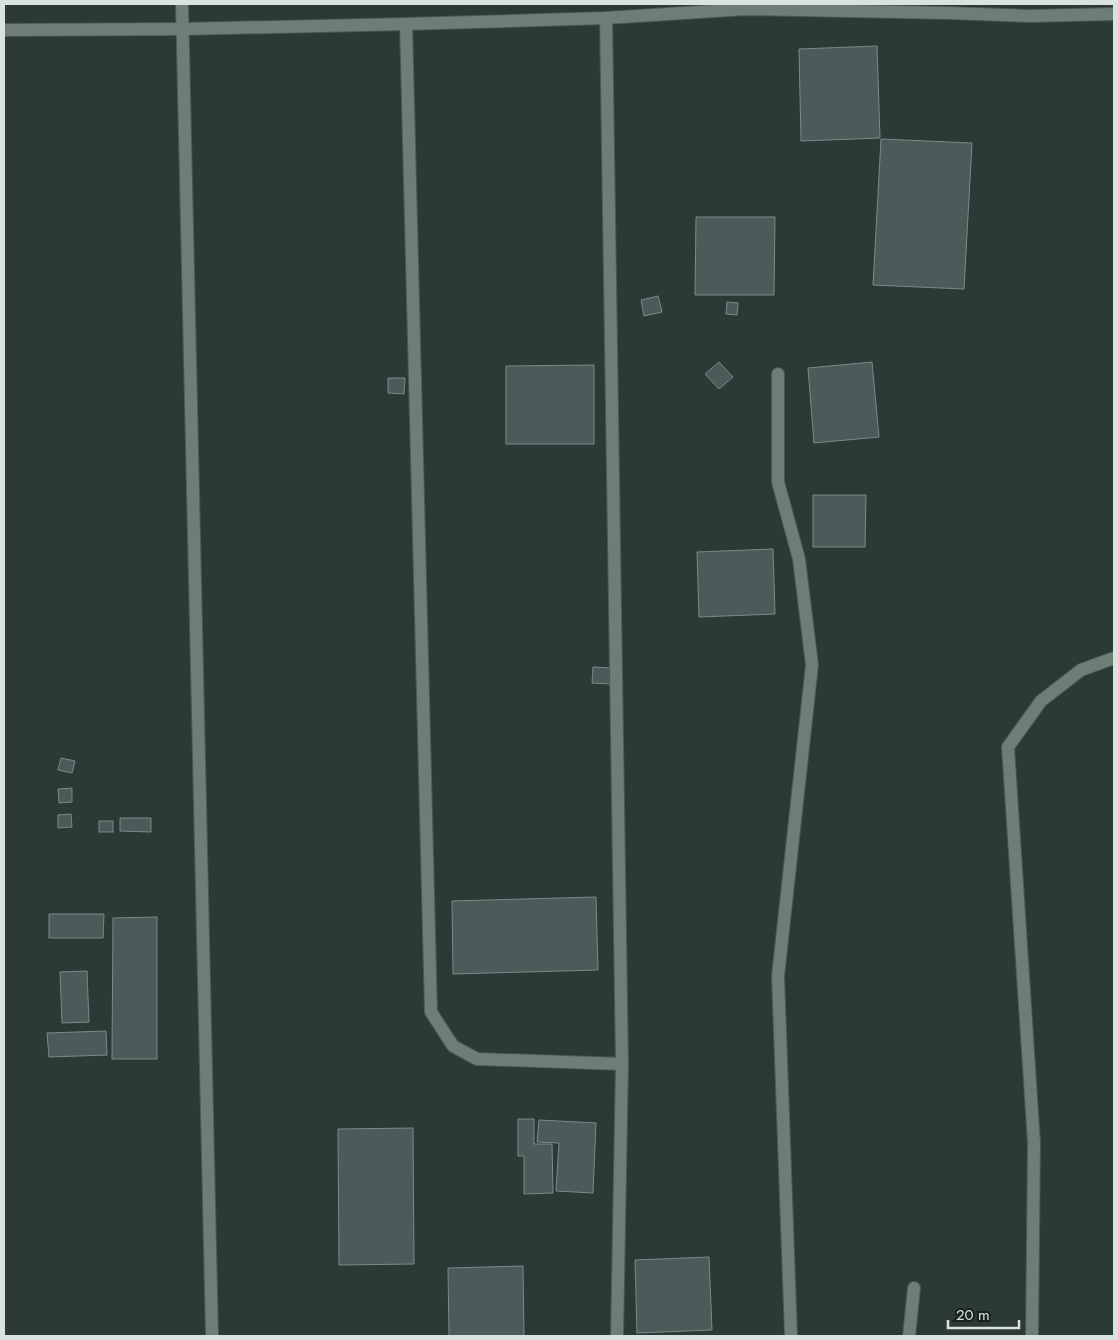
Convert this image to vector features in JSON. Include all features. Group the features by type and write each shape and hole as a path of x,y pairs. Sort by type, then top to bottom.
{"street":[{"path":"182,4 212,1336"},
{"path":"4,30 406,24 606,18 746,9 1030,16 1114,14"},
{"path":"606,18 622,1064 617,1336"},
{"path":"406,24 431,1012 453,1046 477,1059 622,1064"},
{"path":"778,374 778,482 799,559 812,665 778,976 791,1336"},
{"path":"1032,1336 1034,1142 1008,746 1041,701 1081,670 1114,658"},
{"path":"909,1336 914,1288"}],"building":[{"path":"877,46 880,138 801,141 799,49"},
{"path":"881,139 972,143 964,289 873,285"},
{"path":"696,217 775,217 774,295 695,295"},
{"path":"658,296 662,312 644,316 641,300"},
{"path":"727,302 738,303 737,315 726,314"},
{"path":"719,362 733,377 719,389 705,374"},
{"path":"872,362 879,437 814,443 808,368"},
{"path":"594,365 594,444 506,444 506,366"},
{"path":"388,378 405,378 404,394 388,393"},
{"path":"813,495 866,495 865,547 813,547"},
{"path":"773,549 775,614 699,617 697,552"},
{"path":"593,667 611,668 610,684 592,683"},
{"path":"61,758 75,761 72,773 58,770"},
{"path":"72,788 72,802 59,803 58,789"},
{"path":"71,814 72,827 58,828 58,815"},
{"path":"120,818 151,818 151,832 120,831"},
{"path":"99,821 113,821 113,832 99,832"},
{"path":"596,897 598,970 453,974 452,901"},
{"path":"49,914 104,914 103,938 49,938"},
{"path":"157,917 157,1059 112,1059 113,918"},
{"path":"87,971 89,1022 62,1023 60,972"},
{"path":"106,1031 107,1055 49,1057 47,1033"},
{"path":"518,1119 534,1119 534,1144 552,1144 553,1193 524,1194 524,1156 518,1156"},
{"path":"539,1120 596,1123 593,1193 556,1191 559,1143 537,1142"},
{"path":"413,1128 414,1264 339,1265 338,1129"},
{"path":"709,1257 712,1330 637,1333 635,1260"},
{"path":"523,1266 524,1336 449,1336 448,1268"}]}
